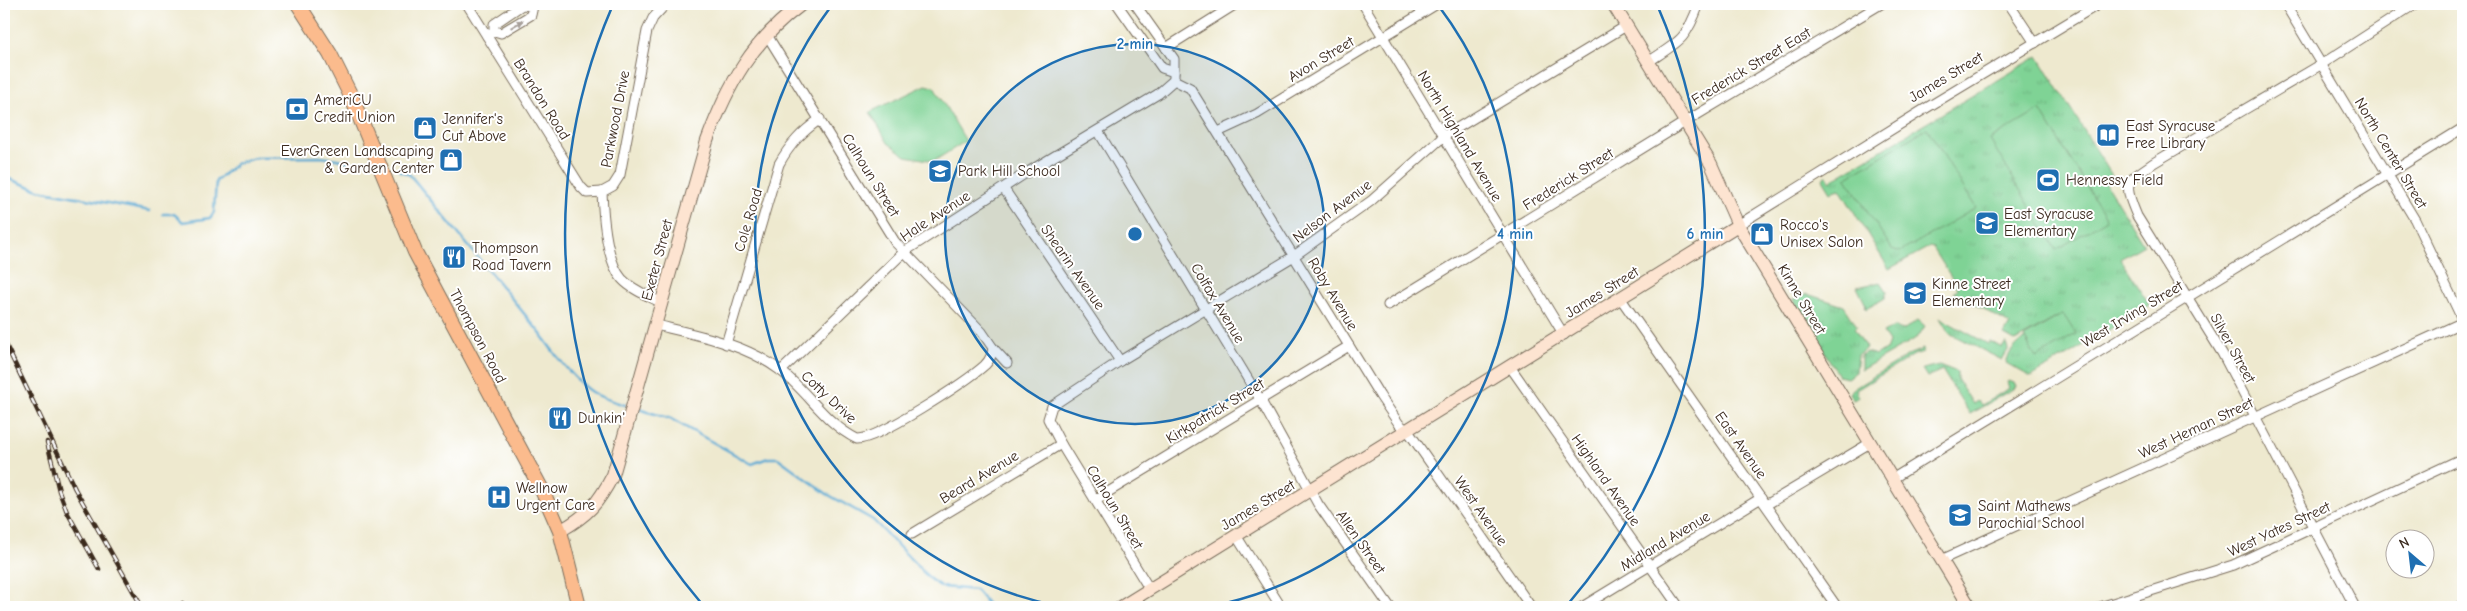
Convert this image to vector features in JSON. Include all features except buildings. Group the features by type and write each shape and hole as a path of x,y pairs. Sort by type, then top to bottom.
{"main road":[{"name":"Thompson Road","path":"298,4 330,54 353,101 415,252 529,464 560,531 579,607"}],"street":[{"name":"Brandon Road","path":"468,4 490,33 581,187 587,193 602,192"},
{"name":"Parkwood Drive","path":"602,192 613,186 620,174 647,31 653,18 666,4"},
{"name":"Exeter Street","path":"560,531 583,517 597,503 613,475 707,141 727,91 746,60 767,35 802,4"},
{"name":"Roby Avenue","path":"1117,4 1162,68 1190,88 1349,346 1399,424 1408,431"},
{"path":"1135,4 1174,59 1174,76"},
{"path":"1166,48 1236,4"},
{"name":"North Highland Avenue","path":"1363,4 1564,335"},
{"name":"Avon Street","path":"1218,132 1258,114 1437,4"},
{"name":"Kinne Street","path":"1613,4 1718,176 1738,225 1970,607"},
{"path":"1648,62 1679,41 1688,32 1699,4"},
{"name":"Frederick Street East","path":"1685,122 1881,4"},
{"path":"2009,4 2035,43"},
{"name":"James Street","path":"1125,606 1621,300 1915,115 2099,4"},
{"name":"North Center Street","path":"2285,4 2415,220 2463,322"},
{"path":"2322,64 2415,4"},
{"name":"Nelson Avenue","path":"1049,410 1061,399 1294,256 1371,201 1444,136 1626,26"},
{"name":"Calhoun Street","path":"767,35 904,252 982,332 1007,363"},
{"name":"Silver Street","path":"2322,64 2131,178 2128,196 2137,216 2222,354 2356,607"},
{"name":"Hale Avenue","path":"781,371 904,252 1158,94 1174,76"},
{"name":"Cole Road","path":"726,344 780,164 787,149 801,133 820,119"},
{"name":"Frederick Street","path":"1388,306 1685,122"},
{"name":"West Irving Street","path":"1892,479 2463,128"},
{"name":"Colfax Avenue","path":"1098,131 1260,399 1311,491"},
{"name":"Shearin Avenue","path":"1004,189 1120,362"},
{"path":"602,192 608,244 616,271 627,284 662,303"},
{"name":"East Avenue","path":"1621,300 1837,607"},
{"name":"West Heman Street","path":"1941,560 2463,322"},
{"name":"Cotty Drive","path":"656,325 749,352 781,371 843,432 862,439 877,434 965,380 986,364 992,356 993,348"},
{"name":"Kirkpatrick Street","path":"1095,500 1349,346"},
{"name":"Highland Avenue","path":"1511,368 1679,607"},
{"name":"Calhoun Street","path":"1049,410 1048,419 1061,444 1150,590"},
{"name":"West Avenue","path":"1408,431 1531,607"},
{"name":"Midland Avenue","path":"1582,607 1650,566 1870,443"},
{"name":"Beard Avenue","path":"912,534 1061,444"},
{"name":"West Yates Street","path":"2100,607 2216,572 2463,458"},
{"name":"Allen Street","path":"1311,491 1390,607"},
{"path":"1237,536 1281,607"},
{"path":"2458,607 2463,605"}],"green space":[{"name":"East Syracuse Elementary","path":"2038,56 2113,177 2105,182 2144,245 2120,259 2150,305 2031,377 2006,363 2009,355 2015,346 2025,339 2036,357 2063,314 2015,341 2004,335 2010,324 1954,293 1958,288 1933,248 1929,247 1889,269 1840,189 1831,192 1823,179 1826,175 1830,181"},
{"path":"926,85 934,87 966,141 934,161 906,156 888,143 870,112"},
{"name":"Hennessy Field","path":"2040,110 2107,219 2056,250 1990,140"},
{"path":"1927,128 1976,208 1900,252 1892,249 1846,178"},
{"path":"1881,282 1887,291 1885,298 1866,309 1866,305 1857,287"},
{"path":"1807,294 1844,306 1857,326 1854,328 1866,348 1858,355 1856,372 1847,378 1839,376 1793,300"},
{"path":"2063,314 2076,334 2036,358 2024,337"},
{"path":"1940,318 1988,344 1990,341 2002,348 2006,342 2008,350 2002,360 1949,333"},
{"path":"1918,320 1925,326 1918,337 1861,370 1861,355 1866,352 1876,355 1887,348 1889,342 1883,333 1894,327 1903,330"},
{"path":"1923,349 1923,352 1914,355 1856,390 1859,397 1853,400 1849,393 1853,389 1910,354"},
{"path":"1939,365 1957,372 1957,379 1973,404 1977,401 1982,405 2009,388 2007,382 2009,381 2014,383 2016,387 1970,414 1942,370 1927,377 1922,369"}],"waterway":[{"path":"163,214 174,214 183,222 210,218 214,212 216,181 237,163 255,158 320,157 361,165"},
{"path":"399,170 410,175 573,375 588,390 606,399 625,405"},
{"path":"4,177 39,190 150,211"},
{"path":"639,409 671,419 752,464 768,458 778,458 827,494 873,520 931,580 942,587 976,590 990,607"}],"railway":[{"path":"4,341 75,489 142,607"},
{"path":"47,442 59,491 67,512 99,569"}],"place":[{"name":"AmeriCU Credit Union","path":"297,109"},
{"name":"Jennifer's Cut Above","path":"425,128"},
{"name":"East Syracuse Free Library","path":"2108,135"},
{"name":"EverGreen Landscaping & Garden Center","path":"451,160"},
{"name":"Park Hill School","path":"940,171"},
{"name":"Hennessy Field","path":"2048,180"},
{"name":"East Syracuse Elementary","path":"1987,223"},
{"name":"Rocco's Unisex Salon","path":"1762,234"},
{"name":"Thompson Road Tavern","path":"454,257"},
{"name":"Kinne Street Elementary","path":"1915,293"},
{"name":"Dunkin'","path":"560,418"},
{"name":"Wellnow Urgent Care","path":"499,497"},
{"name":"Saint Mathews Parochial School","path":"1960,515"}]}
